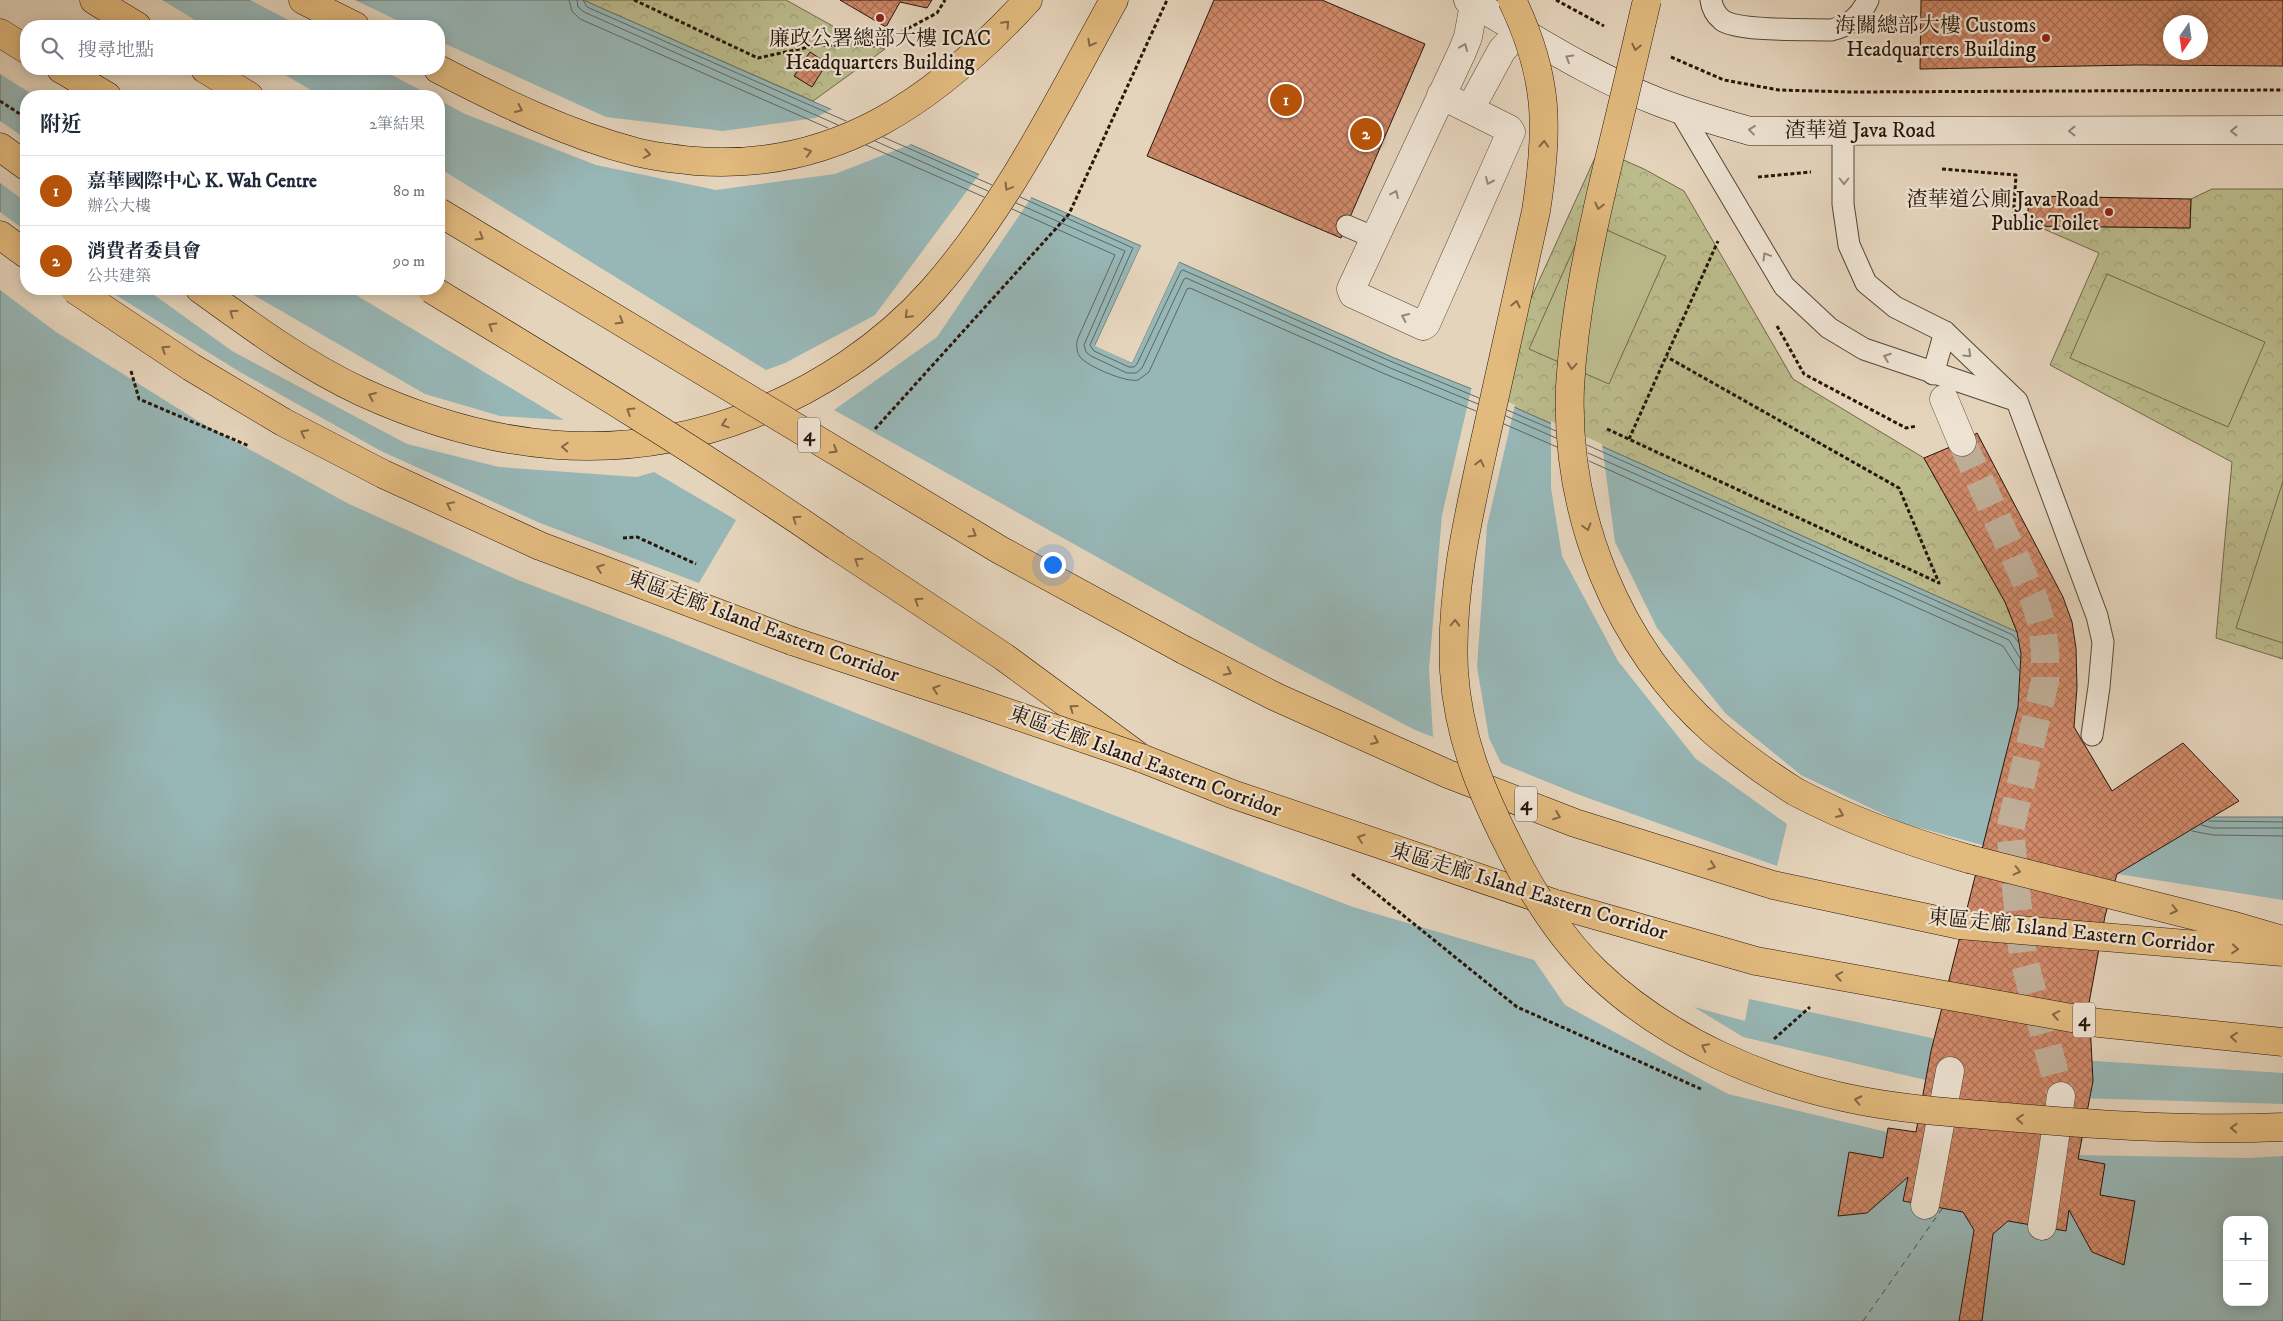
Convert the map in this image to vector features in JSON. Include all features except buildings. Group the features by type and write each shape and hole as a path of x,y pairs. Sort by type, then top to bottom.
{"highway":[{"path":"94,0 126,20"},
{"path":"303,0 343,20"},
{"path":"445,72 521,110 600,142 638,153 676,159 713,162 752,162 788,157 828,146 865,130 901,111 937,86 972,58 1028,0"},
{"path":"209,295 283,346 360,391 417,415 459,428 542,446 585,448 622,446 696,434 775,406 823,380 871,347 902,322 930,293 954,265 1001,198 1038,137 1114,0"},
{"path":"1512,0 1527,32 1537,62 1545,132 1543,170 1536,211 1468,519 1456,594 1454,672 1464,736 1484,798 1525,877 1558,927 1595,971 1643,1011 1684,1037 1738,1064 1798,1085 1860,1100 1923,1110 2071,1123 2247,1128 2283,1127"},
{"path":"1647,0 1585,267 1570,387 1570,429 1582,510 1593,548 1608,584 1642,648 1681,698 1713,730 1772,777 1834,812 1943,852 2283,940"},
{"path":"0,33 20,45"},
{"path":"70,75 97,90"},
{"path":"215,75 239,90"},
{"path":"0,147 20,162"},
{"name":"東區走廊 Island Eastern Corridor","path":"445,216 1055,581 1276,697 1448,774 1575,823 1773,885 1877,908 1960,925 2283,952"},
{"path":"0,235 20,250"},
{"name":"東區走廊 Island Eastern Corridor","path":"83,295 191,367 283,422 383,474 515,534 801,644 1141,758 1232,794 1556,904 1756,961 2099,1023 2283,1042"},
{"name":"4","path":"441,295 577,378 754,490 1004,657 1141,758"}],"street":[{"name":"渣華道 Java Road","path":"1471,2 1591,71 1654,100 1750,131 2283,130"},
{"path":"1441,95 1509,129 1511,132 1425,325 1351,292 1375,238 1441,95 1468,37 1471,2"},
{"path":"1470,109 1502,50 1520,31"},
{"path":"1944,399 1962,442"},
{"path":"1925,1205 1950,1071"},
{"path":"2042,1226 2061,1096"}],"lane":[{"path":"1711,0 1716,14 1729,24 1747,27 1831,30 1844,27 1852,22 1860,15 1868,0"},
{"path":"1679,109 1784,286 1829,328 1864,348 1933,374 2017,401"},
{"path":"1843,132 1844,204 1849,245 1866,284 1895,307 1946,332 2017,401 2097,616 2103,642 2092,735"},
{"path":"1347,226 1375,238"},
{"path":"1933,374 1946,332"}],"path":[{"path":"634,0 758,58 818,45 875,46 937,13 945,0"},
{"path":"875,429 1069,214 1167,0"},
{"path":"1556,0 1610,29"},
{"path":"1670,57 1724,80 1779,90 1852,92 2283,90"},
{"path":"0,101 20,114"},
{"path":"2013,223 2016,175"},
{"path":"1629,439 1719,238"},
{"path":"1602,426 1939,583 1899,488 1667,356"}],"green space":[{"path":"583,0 786,0 865,44 885,49 813,101"},
{"path":"1599,149 1644,169 1684,191 1793,379 1924,458 2005,602 2017,632 1487,395"},
{"path":"2212,189 2283,189 2283,659 2216,638 2232,462 2050,365 2099,253 2037,226 2190,228 2191,199"},
{"path":"1586,221 1666,256 1609,384 1529,349"},
{"path":"2107,274 2265,342 2228,427 2070,358"},
{"path":"2283,481 2283,643 2236,628"}],"water":[{"path":"0,0 583,0 1141,246 1095,345 1132,363 1179,262 1392,357 1487,395 2017,632 2112,791 2214,817 2283,817 2283,1321 0,1321"}],"pier":[{"path":"0,0 162,0 195,20 20,20 20,75 285,75 311,90 25,90 0,74"},
{"path":"250,0 355,0 397,20 288,20"},
{"path":"445,44 606,117 723,131 815,118 834,108 914,143 835,174 716,190 596,165 465,114 445,103 445,90 420,90 392,75 445,75"},
{"path":"0,121 20,135 20,198 0,183"},
{"path":"445,172 766,370 785,363 875,315 981,172 1033,195 937,337 834,410 1262,649 1413,729 1433,737 1429,669 1442,515 1472,386 1515,405 1487,526 1477,667 1489,738 1501,763 1577,794 1777,866 1787,824 1696,759 1618,661 1562,556 1551,488 1551,421 1602,444 1615,542 1657,628 1726,714 1801,775 1902,823 2048,863 2283,900 2283,1073 2016,1056 1749,999 1745,1021 1694,1007 1743,1037 1934,1082 2076,1098 2283,1104 2283,1156 2250,1158 2071,1155 1924,1141 1728,1094 1565,1005 1534,960 1353,907 1012,776 670,638 518,580 349,504 198,421 56,332 0,290 0,212 20,227 20,295 116,295 240,372 381,451 540,523 699,583 736,520 654,472 637,477 499,467 407,444 232,351 154,295 253,295 425,394 500,416 564,420 356,295 445,295"},
{"path":"1141,246 1143,247 1098,344 1131,359 1177,261 1179,262 1132,363 1095,346"}],"ferry route":[{"path":"1863,1321 1942,1209"}],"tunnel":[{"path":"1962,442 2034,599 2042,625 2045,651 2045,681 2010,830 2023,957 2061,1096"}],"place":[{"name":"廉政公署總部大樓 ICAC Headquarters Building","path":"880,18"},
{"name":"海關總部大樓 Customs Headquarters Building","path":"2046,38"},
{"name":"嘉華國際中心 K. Wah Centre","path":"1286,100"},
{"name":"消費者委員會","path":"1366,134"},
{"name":"渣華道公廁 Java Road Public Toilet","path":"2109,212"}]}
